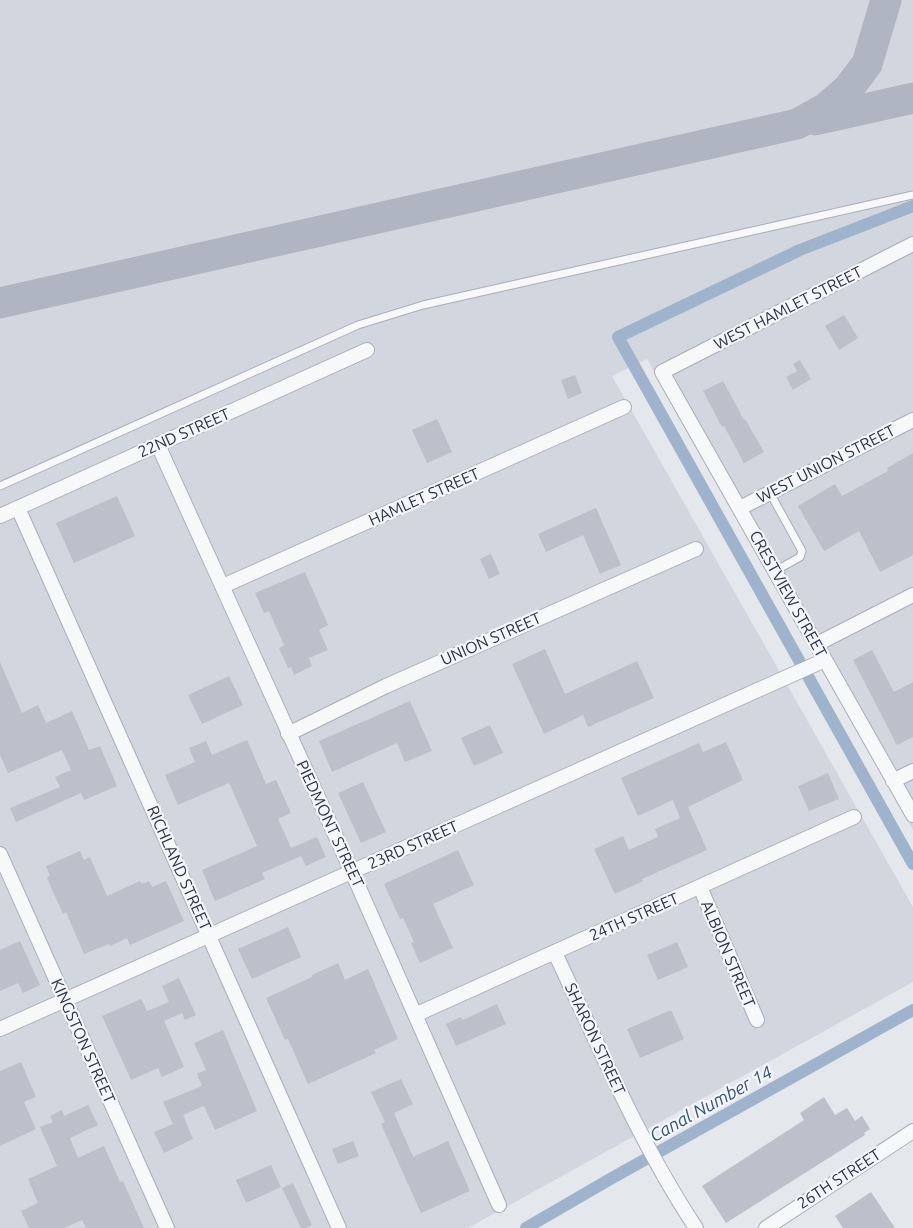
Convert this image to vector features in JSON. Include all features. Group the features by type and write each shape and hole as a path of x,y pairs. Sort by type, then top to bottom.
{"street":[{"name":"WEST HAMLET STREET","path":"662,372 913,244"},
{"name":"22ND STREET","path":"0,516 367,350"},
{"name":"CRESTVIEW STREET","path":"662,372 816,644 820,662 913,815"},
{"name":"HAMLET STREET","path":"223,586 624,407"},
{"name":"WEST UNION STREET","path":"740,508 913,420"},
{"name":"PIEDMONT STREET","path":"158,444 352,872 499,1205"},
{"name":"RICHLAND STREET","path":"18,508 339,1228"},
{"name":"UNION STREET","path":"288,734 386,686 696,549"},
{"path":"816,644 913,595"},
{"name":"23RD STREET","path":"0,1029 820,662"},
{"path":"893,781 913,770"},
{"name":"24TH STREET","path":"415,1016 854,817"},
{"name":"KINGSTON STREET","path":"0,854 167,1228"},
{"name":"ALBION STREET","path":"700,887 757,1020"},
{"name":"SHARON STREET","path":"555,953 636,1124 670,1189 696,1228"},
{"name":"26TH STREET","path":"766,1228 913,1131"}],"lane":[{"path":"0,486 358,325 423,305 913,195"},
{"path":"770,493 802,551 800,557 775,570"}],"shaded area":[{"path":"0,0 913,0 913,830 647,359 612,376 913,907 913,982 468,1228 0,1228"}],"building":[{"path":"844,315 858,338 839,350 825,326"},
{"path":"800,360 811,379 793,390 786,377 797,371 793,364"},
{"path":"575,375 582,393 568,399 561,380"},
{"path":"723,381 764,452 744,463 703,391"},
{"path":"437,419 452,452 427,463 412,430"},
{"path":"913,453 913,555 880,572 859,531 824,551 798,506 835,484 842,496 888,471 887,468"},
{"path":"117,496 135,536 74,563 56,523"},
{"path":"596,508 621,565 600,574 583,535 546,552 538,534"},
{"path":"491,554 500,574 489,579 480,559"},
{"path":"305,572 328,625 319,630 328,650 309,658 312,666 294,675 291,667 288,668 279,648 284,645 269,611 264,613 255,593"},
{"path":"545,649 565,694 637,661 654,698 588,727 583,715 544,734 512,664"},
{"path":"872,650 894,692 913,682 913,737 897,745 853,660"},
{"path":"0,662 22,713 38,705 46,723 72,711 89,750 100,746 117,786 84,800 81,793 16,822 10,808 60,787 55,777 71,770 62,750 8,773 0,755"},
{"path":"229,676 243,705 202,724 188,695"},
{"path":"410,701 432,751 405,762 397,743 332,772 319,741"},
{"path":"490,725 503,753 474,766 461,738"},
{"path":"247,740 266,784 276,780 291,813 278,819 291,848 317,837 326,857 306,866 301,856 262,873 265,879 215,901 202,870 257,846 229,783 178,805 165,775 195,762 189,748 206,741 212,755"},
{"path":"726,742 743,780 688,807 707,850 642,879 643,881 615,894 594,849 623,836 629,850 658,837 655,829 680,818 673,800 638,816 621,778 699,743 703,752"},
{"path":"828,773 839,799 809,811 798,786"},
{"path":"363,782 386,832 361,843 338,793"},
{"path":"458,850 474,885 433,904 453,948 420,963 411,943 414,942 403,918 400,919 384,884"},
{"path":"80,851 84,860 90,857 107,896 140,881 142,884 149,881 152,887 166,881 184,921 130,945 127,938 110,946 109,944 84,954 66,912 63,914 47,878 50,876 46,866"},
{"path":"288,927 301,957 252,979 238,949"},
{"path":"20,941 40,985 23,993 18,983 0,991 0,950"},
{"path":"677,942 688,967 658,980 647,955"},
{"path":"338,963 345,980 368,969 398,1039 374,1050 376,1053 308,1084 288,1039 285,1040 266,998"},
{"path":"179,978 196,1015 185,1020 182,1013 164,1021 184,1067 162,1077 158,1068 131,1080 102,1016 141,999 147,1011 169,1002 162,986"},
{"path":"497,1004 506,1024 456,1046 446,1024 461,1017 463,1020"},
{"path":"671,1010 684,1039 640,1058 627,1029"},
{"path":"223,1030 257,1111 215,1130 204,1106 183,1115 193,1139 164,1153 154,1132 173,1124 163,1102 202,1086 197,1074 206,1070 194,1043"},
{"path":"21,1062 36,1097 24,1102 36,1129 0,1146 0,1071"},
{"path":"401,1079 413,1104 394,1113 413,1157 448,1141 470,1191 421,1213 381,1124 385,1122 371,1092"},
{"path":"824,1097 835,1115 847,1108 855,1121 862,1116 870,1129 864,1133 865,1135 726,1223 702,1186 804,1120 800,1113"},
{"path":"88,1105 98,1125 70,1138 78,1158 104,1146 120,1182 123,1181 144,1228 86,1228 82,1220 64,1228 29,1228 21,1211 38,1203 28,1179 57,1166 40,1127 53,1122 50,1116 62,1110 64,1116"},
{"path":"353,1141 359,1156 338,1164 332,1149"},
{"path":"271,1165 281,1187 246,1203 236,1180"},
{"path":"293,1183 312,1225 306,1228 301,1228 282,1188"},
{"path":"871,1192 895,1228 843,1228 835,1216"}],"waterway":[{"path":"913,206 800,250 618,337 913,864"},
{"name":"Canal Number 14","path":"526,1228 913,1010"}],"taxiway":[{"path":"859,75 867,64 886,0"},
{"path":"0,303 797,124 826,108 848,89 867,64"},
{"path":"815,120 913,98"}]}
